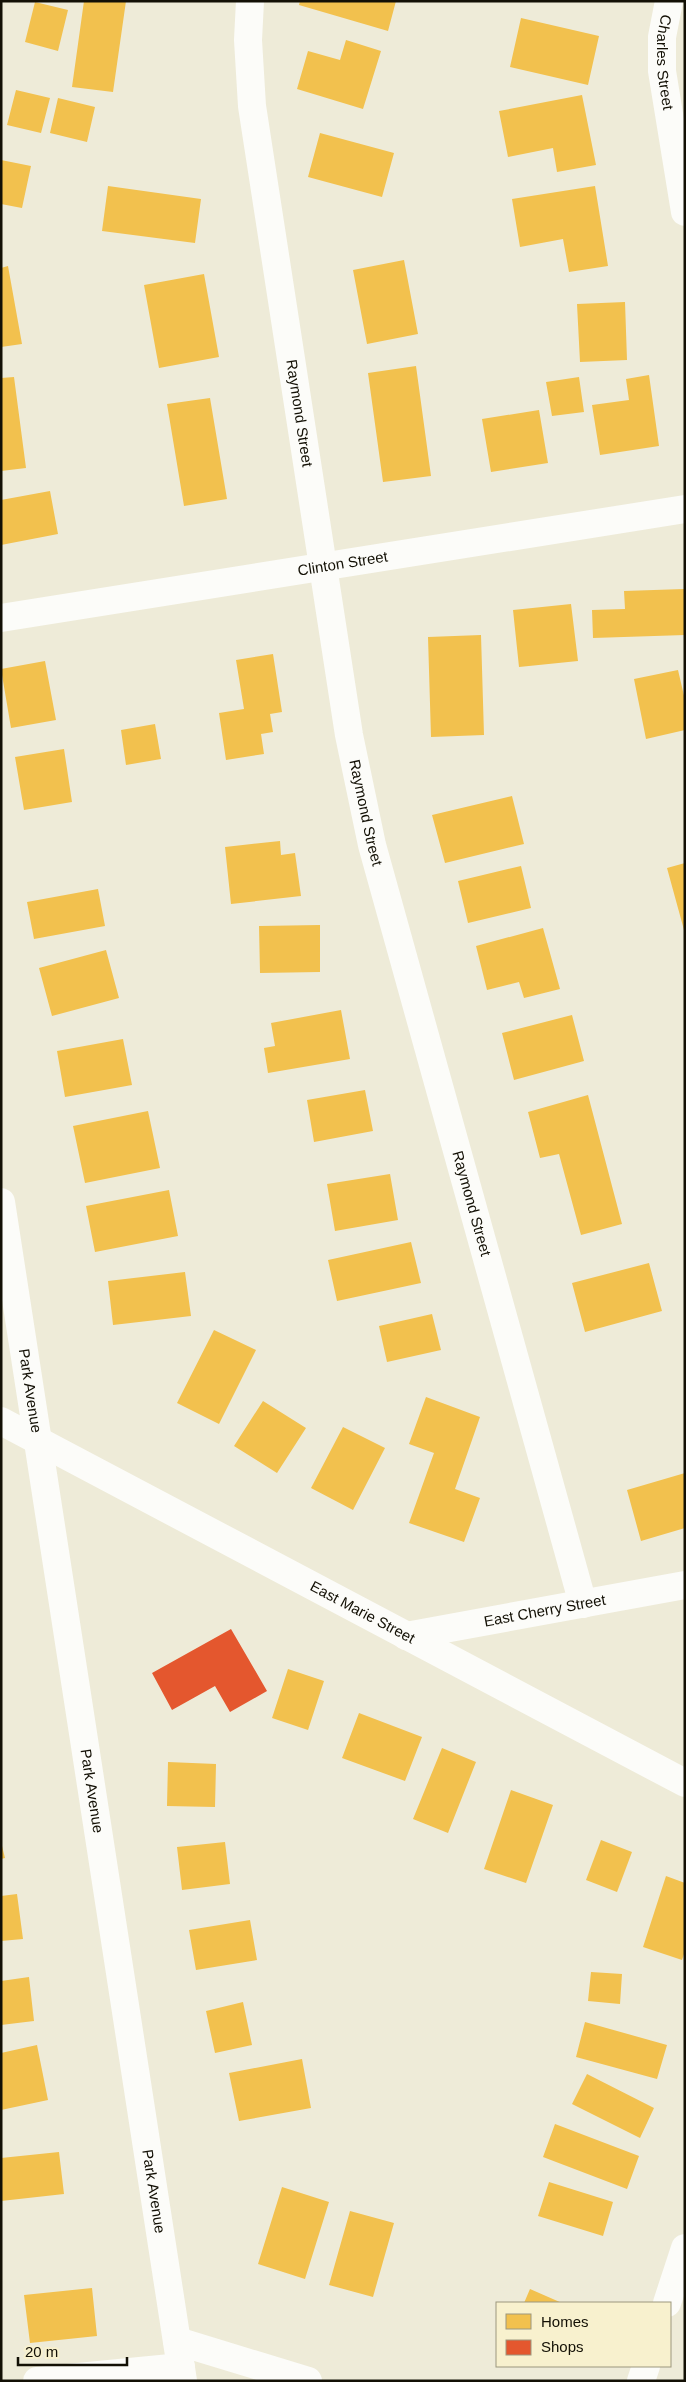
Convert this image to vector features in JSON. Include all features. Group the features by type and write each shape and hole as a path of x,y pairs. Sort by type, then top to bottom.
{"street":[{"name":"Raymond Street","path":"250,1 248,40 252,106 349,735 372,845 583,1604"},
{"name":"Charles Street","path":"669,1 662,36 662,71 685,212"},
{"name":"Clinton Street","path":"1,618 685,509"},
{"name":"Park Avenue","path":"1,1202 180,2363"},
{"name":"East Marie Street","path":"1,1421 685,1783"},
{"name":"East Cherry Street","path":"406,1636 685,1585"},
{"path":"667,2302 685,2248"},
{"path":"37,2381 180,2363 308,2381"},
{"path":"642,2381 646,2367"}],"building: Homes":[{"path":"84,1 126,1 113,92 72,87"},
{"path":"300,1 396,1 388,31 299,5"},
{"path":"35,2 68,10 58,51 25,42"},
{"path":"521,18 599,36 588,85 510,67"},
{"path":"346,40 381,51 363,109 297,89 308,51 340,60"},
{"path":"16,90 50,98 41,133 7,125"},
{"path":"582,95 596,165 557,172 553,148 508,157 499,111"},
{"path":"58,98 95,107 87,142 50,133"},
{"path":"320,133 394,153 382,197 308,177"},
{"path":"1,160 31,166 22,208 1,204"},
{"path":"108,186 201,199 195,243 102,231"},
{"path":"595,186 608,266 569,272 563,239 520,247 512,199"},
{"path":"404,260 418,334 367,344 353,270"},
{"path":"8,266 22,344 1,347 1,268"},
{"path":"204,274 219,357 159,368 144,285"},
{"path":"625,302 627,360 580,362 577,304"},
{"path":"416,366 431,476 383,482 368,373"},
{"path":"649,375 659,446 600,455 592,405 629,400 626,379"},
{"path":"14,377 26,468 1,471 1,378"},
{"path":"579,377 584,412 552,416 546,382"},
{"path":"210,398 227,499 184,506 167,404"},
{"path":"539,410 548,463 491,472 482,419"},
{"path":"50,491 58,534 1,545 1,500"},
{"path":"684,589 685,635 593,638 592,610 625,609 624,591"},
{"path":"571,604 578,661 519,667 513,610"},
{"path":"481,635 484,735 431,737 428,637"},
{"path":"273,654 282,712 270,714 273,732 261,734 264,754 226,760 219,713 244,709 236,660"},
{"path":"45,661 56,720 11,728 1,669"},
{"path":"678,670 685,700 685,730 646,739 634,679"},
{"path":"155,724 161,759 126,765 121,730"},
{"path":"64,749 72,802 24,810 15,757"},
{"path":"512,796 524,844 445,863 432,815"},
{"path":"280,841 281,855 295,853 301,896 231,904 225,847"},
{"path":"685,863 685,930 684,930 667,868"},
{"path":"521,866 531,908 468,923 458,881"},
{"path":"98,889 105,926 34,939 27,902"},
{"path":"320,925 320,972 260,973 259,926"},
{"path":"543,928 560,989 524,998 519,982 487,990 476,946"},
{"path":"106,950 119,998 52,1016 39,968"},
{"path":"341,1010 350,1059 268,1073 264,1048 275,1046 271,1023"},
{"path":"572,1015 584,1061 514,1080 502,1033"},
{"path":"123,1039 132,1085 65,1097 57,1051"},
{"path":"365,1090 373,1131 314,1142 307,1100"},
{"path":"588,1095 622,1224 581,1235 559,1154 540,1158 528,1112"},
{"path":"148,1111 160,1168 85,1183 73,1126"},
{"path":"390,1174 398,1220 335,1231 327,1184"},
{"path":"169,1190 178,1236 95,1252 86,1206"},
{"path":"411,1242 421,1283 337,1301 328,1260"},
{"path":"649,1263 662,1311 585,1332 572,1283"},
{"path":"185,1272 191,1316 113,1325 108,1281"},
{"path":"432,1314 441,1350 387,1362 379,1326"},
{"path":"214,1330 256,1350 219,1424 177,1403"},
{"path":"426,1397 480,1417 455,1489 480,1498 464,1542 409,1523 434,1453 409,1444"},
{"path":"263,1401 306,1428 277,1473 234,1446"},
{"path":"343,1427 385,1448 353,1510 311,1488"},
{"path":"685,1473 685,1528 641,1541 627,1490"},
{"path":"288,1669 324,1681 308,1730 272,1718"},
{"path":"359,1713 422,1737 405,1781 342,1758"},
{"path":"442,1748 476,1762 448,1833 413,1819"},
{"path":"168,1762 216,1764 215,1807 167,1806"},
{"path":"511,1790 553,1805 526,1883 484,1869"},
{"path":"601,1840 632,1852 617,1892 586,1880"},
{"path":"1,1842 5,1858 1,1859"},
{"path":"225,1842 230,1884 182,1890 177,1847"},
{"path":"666,1876 685,1883 685,1951 682,1960 643,1947"},
{"path":"17,1894 23,1939 1,1941 1,1896"},
{"path":"250,1920 257,1960 196,1970 189,1930"},
{"path":"591,1972 622,1974 620,2004 588,2001"},
{"path":"29,1977 34,2021 1,2025 1,1981"},
{"path":"243,2002 252,2045 215,2053 206,2011"},
{"path":"585,2022 667,2045 657,2079 576,2057"},
{"path":"37,2045 48,2100 1,2110 1,2053"},
{"path":"302,2059 311,2108 239,2121 229,2073"},
{"path":"587,2074 654,2108 640,2138 572,2104"},
{"path":"555,2124 639,2156 627,2189 543,2157"},
{"path":"59,2152 64,2194 1,2201 1,2158"},
{"path":"549,2182 613,2202 603,2236 538,2216"},
{"path":"282,2187 329,2202 305,2279 258,2264"},
{"path":"350,2211 394,2223 373,2297 329,2285"},
{"path":"92,2288 97,2336 30,2343 24,2295"},
{"path":"530,2289 560,2302 524,2302"}],"building: Shops":[{"path":"231,1629 267,1691 230,1712 215,1686 172,1710 152,1673"}]}
